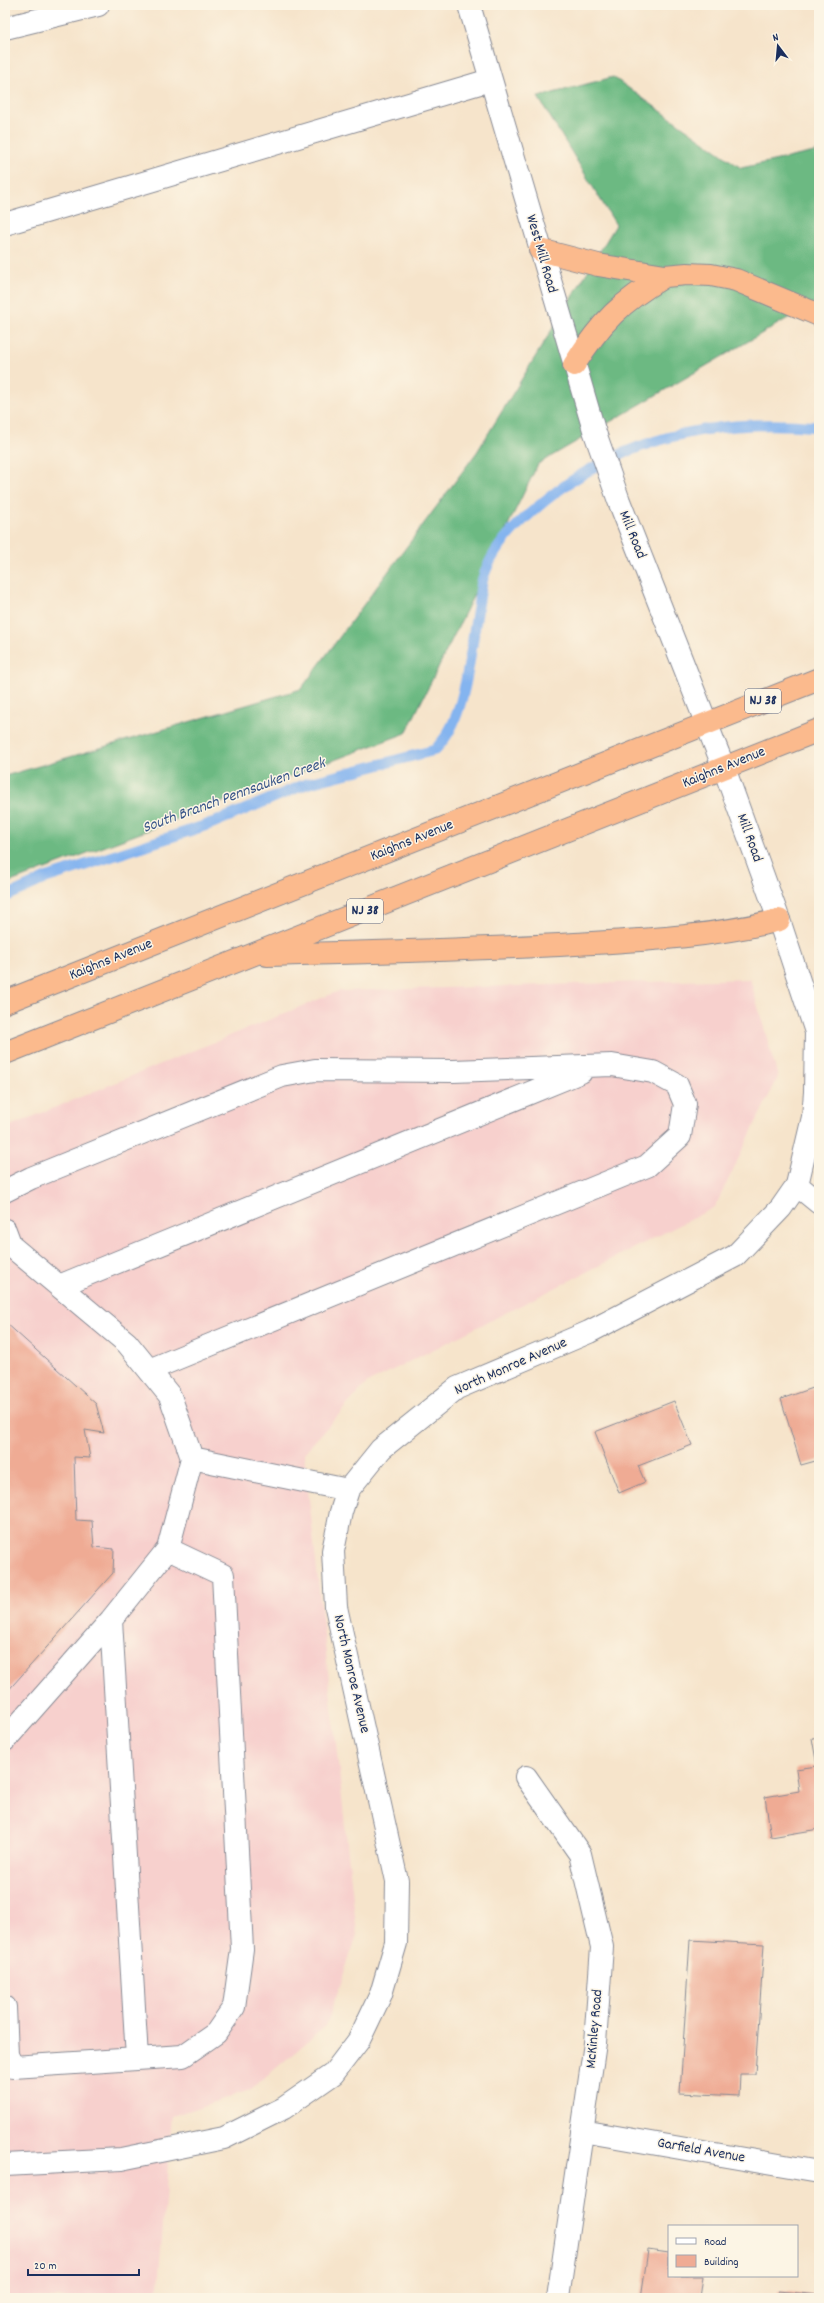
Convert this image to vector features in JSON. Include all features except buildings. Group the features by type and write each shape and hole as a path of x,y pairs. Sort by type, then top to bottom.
{"highway":[{"path":"540,250 598,264 665,276 687,274 711,275 736,280 819,314"},
{"path":"574,365 593,335 610,316 637,293 665,276"},
{"name":"Kaighns Avenue","path":"5,1002 819,679"},
{"name":"Kaighns Avenue","path":"5,1053 819,730"},
{"path":"252,956 507,948 672,938 731,931 779,920"}],"street":[{"path":"5,28 42,21 98,5"},
{"name":"West Mill Road","path":"469,5 574,365 594,430 619,501"},
{"path":"5,224 490,80"},
{"name":"Mill Road","path":"619,501 724,768 779,920 816,1032 813,1117 797,1185"},
{"path":"5,1191 31,1178 282,1076 315,1070 453,1071 612,1065 653,1072 677,1085 685,1104 680,1136 647,1166 149,1370"},
{"path":"59,1286 596,1066"},
{"path":"797,1185 819,1203"},
{"name":"North Monroe Avenue","path":"5,2165 121,2159 224,2138 284,2108 332,2074 359,2040 381,1994 396,1943 397,1880 336,1607 333,1551 340,1512 348,1490 382,1449 457,1388 589,1332 735,1256 781,1208 797,1185"},
{"path":"5,1230 11,1246 127,1343 170,1396 192,1458 168,1549 112,1620 5,1740"},
{"path":"192,1458 348,1490"},
{"path":"5,2007 7,2055 13,2067 182,2056 216,2033 234,2007 242,1949 223,1574 168,1549"},
{"path":"112,1620 137,2058"},
{"name":"McKinley Road","path":"526,1777 580,1854 602,1947 595,2043 558,2298"},
{"name":"Garfield Avenue","path":"582,2130 819,2172"}],"shaded area":[{"path":"750,979 778,1077 715,1207 367,1383 304,1453 357,1935 326,2026 250,2090 172,2116 157,2298 5,2298 5,1128 339,991"}],"green space":[{"path":"613,77 741,168 819,151 819,300 538,464 406,733 5,884 5,776 301,689 477,452 616,225 538,97"}],"waterway":[{"name":"South Branch Pennsauken Creek","path":"5,897 46,878 213,823 306,784 435,750 447,735 454,721 464,692 481,587 487,568 497,549 510,533 533,511 564,486 597,466 631,450 667,438 703,430 741,426 780,425 819,427"}]}
